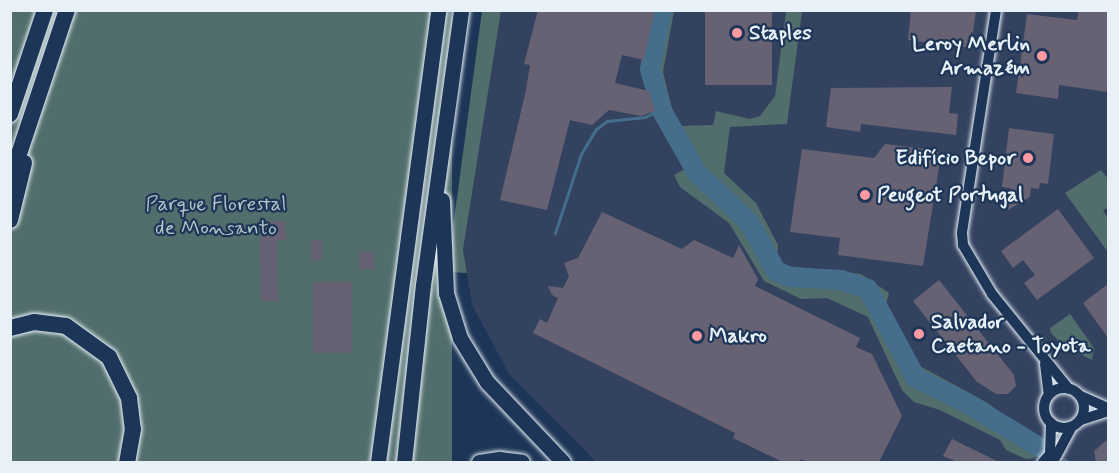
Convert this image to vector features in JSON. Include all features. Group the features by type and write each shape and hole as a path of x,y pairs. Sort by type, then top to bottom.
{"highway":[{"path":"10,114 45,10"},
{"path":"10,181 67,10"},
{"path":"378,462 438,10"},
{"path":"404,462 461,10"},
{"path":"10,220 24,177 24,138"},
{"path":"439,173 446,293 460,338 487,382 563,462"},
{"path":"10,328 33,322 66,326 109,357 129,398 134,429 127,462"},
{"path":"479,462 499,459 522,462"}],"street":[{"path":"996,10 963,245 992,294 1045,363 1069,389 1108,409"},
{"path":"1043,462 1050,454 1051,423 1044,409 1049,395 1045,363"},
{"path":"1049,395 1069,389"},
{"path":"1053,462 1077,423 1084,404 1081,396"},
{"path":"1051,423 1057,427 1077,423 1108,409"}],"shaded area":[{"path":"501,11 1108,11 1108,462 596,462 509,374 472,305 463,250"}],"green space":[{"name":"Parque Florestal de Monsanto","path":"10,11 452,11 452,462 10,462"},
{"path":"482,11 501,11 463,250 467,273 451,272 450,250"},
{"path":"655,11 674,11 663,72 675,121 680,126 713,125 716,111 750,119 760,116 775,96 786,11 802,11 787,124 730,127 724,173 756,203 778,245 777,265 861,274 889,293 886,304 916,364 986,402 1042,443 1034,458 1026,459 1006,450 1000,440 940,410 914,402 902,390 868,317 827,298 801,299 764,281 729,223 680,187 674,175 685,169 658,120 642,68"},
{"path":"1101,170 1108,179 1108,208 1103,210 1108,219 1108,252 1065,193"},
{"path":"1070,314 1094,348 1092,360 1066,348 1051,333 1050,328"}],"building":[{"path":"538,10 655,10 644,60 622,55 615,83 649,91 655,111 641,116 609,110 592,125 570,120 547,210 500,200 526,90 530,65 524,64"},
{"path":"705,10 772,10 772,85 705,85"},
{"path":"911,10 976,10 971,48 908,40"},
{"path":"1079,10 1108,10 1108,92 1059,85 1058,99 1016,93 1027,14 1077,20"},
{"path":"952,87 949,113 958,114 956,135 861,124 860,132 826,127 831,88"},
{"name":"Edifício Bepor","path":"1009,128 1054,134 1048,184 1040,183 1039,189 1031,188 1030,197 1008,210 1010,188 1002,187"},
{"name":"Peugeot Portugal","path":"885,144 935,150 941,155 923,266 838,255 840,238 790,232 802,149 874,158"},
{"path":"1058,209 1094,258 1037,300 1024,283 1035,275 1023,260 1013,268 1001,251"},
{"name":"Makro","path":"602,212 682,249 694,240 733,258 739,245 758,279 755,286 860,338 856,347 872,354 902,416 879,462 808,462 801,459 799,462 783,462 733,438 735,433 533,333 540,319 547,323 558,298 552,295 548,286 563,288 569,276 564,263 578,258"},
{"path":"285,221 286,240 277,240 278,301 261,301 260,222"},
{"path":"311,240 322,240 322,260 311,260"},
{"path":"359,252 374,252 374,269 359,269"},
{"path":"939,280 1014,375 1016,386 1008,394 996,394 977,382 913,301"},
{"path":"313,282 352,282 352,353 313,353"},
{"path":"1108,284 1108,338 1083,303"},
{"path":"952,439 999,462 957,462 943,456"},
{"path":"1108,439 1108,462 1096,462 1094,451"}],"waterway":[{"path":"662,10 650,69 661,109 697,173 749,222 776,271 790,277 841,280 868,289 916,378 965,402 1039,447"},
{"path":"555,233 581,154 596,129 607,121 645,117 661,109"},
{"path":"1065,460 1069,462"}],"place":[{"name":"Staples","path":"737,33"},
{"name":"Leroy Merlin Armazém","path":"1042,56"},
{"name":"Edifício Bepor","path":"1028,158"},
{"name":"Peugeot Portugal","path":"865,195"},
{"name":"Salvador Caetano - Toyota","path":"919,334"},
{"name":"Makro","path":"697,336"}]}
